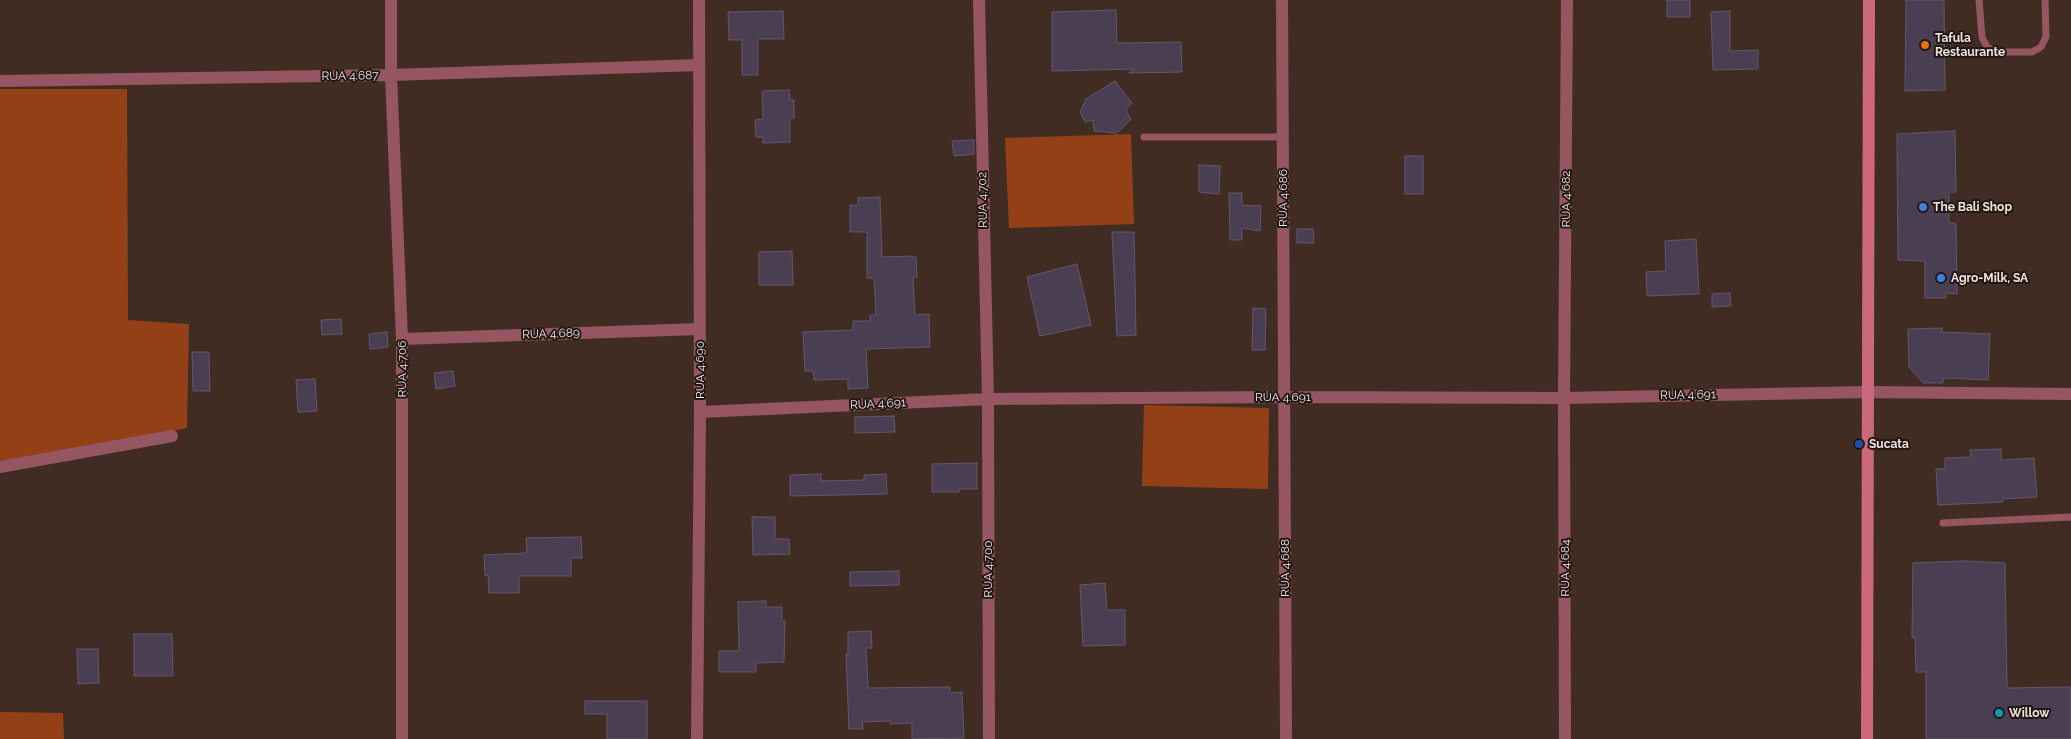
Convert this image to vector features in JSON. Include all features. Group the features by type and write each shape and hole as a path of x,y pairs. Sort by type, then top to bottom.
{"main road":[{"path":"1867,739 1866,392 1869,0"}],"street":[{"name":"RUA 4.706","path":"391,0 391,75 402,339 402,739"},
{"name":"RUA 4.690","path":"697,739 700,412 699,0"},
{"name":"RUA 4.702","path":"979,0 988,399"},
{"name":"RUA 4.686","path":"1282,0 1284,397"},
{"name":"RUA 4.682","path":"1564,398 1567,0"},
{"name":"RUA 4.687","path":"0,80 391,75 699,64"},
{"name":"RUA 4.689","path":"402,339 700,329"},
{"name":"RUA 4.691","path":"700,412 988,399 1564,398 1866,392 2071,394"},
{"name":"RUA 4.688","path":"1284,397 1286,739"},
{"name":"RUA 4.684","path":"1564,398 1565,739"},
{"name":"RUA 4.700","path":"988,399 989,739"},
{"path":"0,467 172,436"}],"lane":[{"path":"1979,0 1982,36 1987,47 1995,52 2032,52 2041,46 2046,37 2045,0"},
{"path":"1144,137 1282,137"},
{"path":"1943,523 2071,517"}],"shaded area":[{"path":"0,89 127,89 128,320 189,324 187,428 0,467"},
{"path":"1131,134 1134,224 1009,228 1005,138"},
{"path":"1144,405 1269,408 1268,489 1142,486"},
{"path":"0,712 63,713 64,739 0,739"}],"building":[{"path":"1667,0 1690,0 1690,17 1667,17"},
{"name":"Tafula Restaurante","path":"1906,0 1944,0 1945,90 1905,91"},
{"path":"1116,10 1117,43 1181,42 1182,72 1129,73 1135,69 1052,71 1052,12"},
{"path":"783,11 784,39 758,39 758,75 742,75 742,40 729,40 728,12"},
{"path":"1730,11 1730,51 1758,50 1758,69 1713,70 1711,12"},
{"path":"1115,81 1132,103 1126,110 1131,119 1117,133 1094,131 1093,120 1085,122 1080,112 1086,99"},
{"path":"789,90 790,100 794,100 794,118 790,118 790,142 763,143 763,137 756,137 755,120 763,119 762,91"},
{"name":"The Bali Shop","path":"1955,131 1956,192 1949,192 1949,222 1956,224 1957,294 1946,293 1946,298 1925,298 1925,261 1898,260 1897,134"},
{"path":"974,140 974,154 954,156 952,141"},
{"path":"1405,156 1423,156 1423,194 1405,194"},
{"path":"1199,165 1220,166 1219,194 1199,192"},
{"path":"1229,193 1242,193 1242,205 1261,206 1260,231 1242,228 1242,240 1230,240"},
{"path":"880,197 882,257 916,257 917,277 913,278 915,315 929,314 930,347 866,349 868,388 848,389 848,379 814,380 813,371 805,371 803,332 853,330 853,321 870,321 870,315 876,315 874,278 867,278 867,232 850,232 850,205 858,205 858,198"},
{"path":"1297,229 1313,229 1314,243 1297,243"},
{"path":"1112,232 1134,232 1136,335 1117,336"},
{"path":"1696,239 1699,294 1647,296 1646,272 1666,271 1665,241"},
{"path":"792,251 793,285 759,285 759,252"},
{"path":"1077,264 1091,325 1040,336 1027,277"},
{"path":"1730,293 1731,306 1712,307 1712,294"},
{"path":"1253,308 1266,309 1265,350 1252,350"},
{"path":"341,319 342,334 322,335 321,320"},
{"path":"1942,328 1942,332 1990,334 1988,380 1943,378 1943,383 1923,383 1909,367 1908,329"},
{"path":"387,332 388,347 370,349 369,334"},
{"path":"192,352 209,352 210,391 193,391"},
{"path":"453,371 455,386 436,389 434,373"},
{"path":"315,379 317,411 298,412 296,380"},
{"path":"894,416 895,432 855,433 855,417"},
{"path":"2001,449 2001,460 2034,458 2037,497 2003,499 2003,502 1938,505 1936,469 1945,469 1945,458 1971,457 1970,450"},
{"path":"977,463 977,489 959,489 959,492 932,492 932,464"},
{"path":"821,474 821,481 864,480 864,475 886,474 887,494 790,496 790,475"},
{"path":"752,517 775,517 775,539 789,539 790,554 753,555"},
{"path":"581,537 582,558 571,558 571,576 519,576 519,593 489,593 488,575 485,576 484,555 527,553 526,538"},
{"path":"1964,561 2005,563 2007,688 2071,687 2071,739 1926,739 1926,672 1916,672 1915,637 1912,637 1913,563"},
{"path":"899,571 899,585 850,586 850,572"},
{"path":"1105,583 1107,610 1125,610 1125,645 1083,646 1080,585"},
{"path":"766,601 766,607 782,607 782,621 785,621 784,662 756,663 756,672 719,672 719,651 739,651 738,602"},
{"path":"871,631 872,648 866,648 868,688 950,687 950,693 962,692 964,738 912,739 912,723 890,724 890,721 862,722 863,729 849,729 846,654 848,654 848,632"},
{"path":"134,634 172,634 173,676 134,676"},
{"path":"77,649 98,649 99,683 78,684"},
{"path":"585,701 647,701 647,739 607,739 607,714 585,714"}],"place":[{"name":"Tafula Restaurante","path":"1925,45"},
{"name":"The Bali Shop","path":"1923,207"},
{"name":"Agro-Milk, SA","path":"1941,278"},
{"name":"Sucata","path":"1859,444"},
{"name":"Willow","path":"1999,713"}]}
